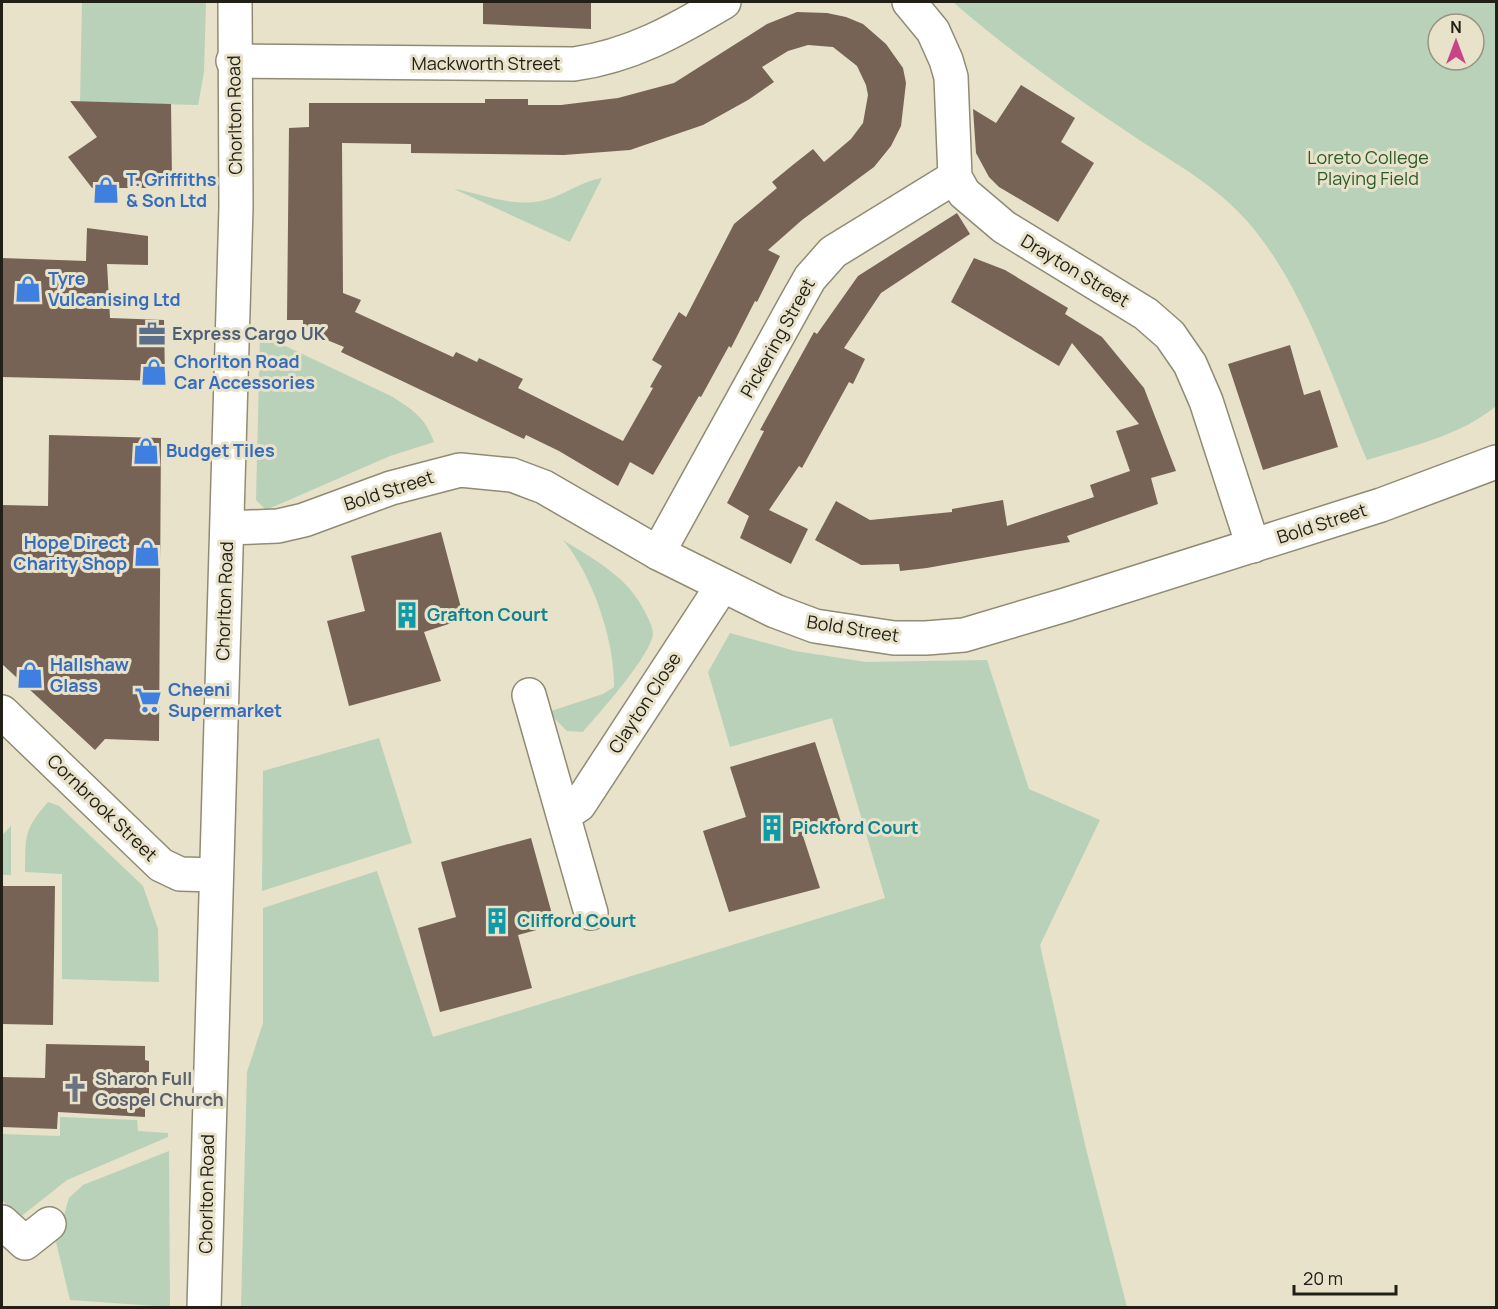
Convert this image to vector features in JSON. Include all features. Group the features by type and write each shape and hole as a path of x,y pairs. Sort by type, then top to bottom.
{"street":[{"name":"Chorlton Road","path":"204,1308 237,207 233,62 235,2"},
{"name":"Mackworth Street","path":"233,62 574,64 601,60 639,48 724,2"},
{"path":"909,2 933,31 949,68 955,177"},
{"name":"Drayton Street","path":"955,177 972,201 1004,227 1146,314 1170,334 1190,364 1206,401 1253,546"},
{"name":"Pickering Street","path":"658,553 810,278 833,252 851,239 955,177"},
{"name":"Bold Street","path":"227,528 287,524 420,480 460,470 512,475 544,487 658,553 775,612 815,626 894,638 936,637 964,635 1012,622 1381,505 1497,462"},
{"name":"Clayton Close","path":"563,815 579,805 722,586"},
{"path":"529,695 591,913"},
{"name":"Cornbrook Street","path":"2,711 161,865 180,874 216,875"}],"green space":[{"path":"82,2 206,2 204,72 198,105 80,102"},
{"name":"Loreto College Playing Field","path":"953,2 1496,2 1496,406 1451,433 1367,460 1301,304 1267,247 1247,221 1187,170 1136,138 1014,51"},
{"path":"602,178 570,242 454,189 508,201 530,202 549,199 587,182"},
{"path":"260,334 391,396 422,420 434,442 390,456 266,510 256,500"},
{"path":"563,540 610,570 630,589 653,631 650,644 634,670 583,732 567,731 548,712 603,694 614,687 611,649 592,589 574,554"},
{"path":"730,633 795,651 866,662 987,660 1029,789 1100,820 1040,945 1086,1149 1127,1307 241,1307 247,1072 263,1023 263,908 377,871 433,1037 885,898 832,718 730,747 708,672"},
{"path":"379,738 412,843 262,891 263,771"},
{"path":"48,802 59,806 143,886 158,929 159,982 62,979 62,874 25,872 30,827"},
{"path":"11,826 11,875 2,875 2,835"},
{"path":"60,1117 137,1120 138,1131 168,1133 168,1137 67,1180 19,1218 2,1200 2,1134 60,1136"},
{"path":"169,1151 170,1307 70,1300 56,1242 69,1198 83,1185"}],"building":[{"path":"483,2 591,2 591,29 483,24"},
{"path":"797,12 827,13 863,24 886,44 903,68 906,83 901,126 891,146 874,167 802,220 768,250 780,256 757,302 755,301 731,348 729,346 653,475 630,462 618,486 559,451 526,435 524,439 341,352 344,347 303,330 303,320 287,320 289,128 309,127 309,103 485,103 485,99 528,99 528,105 561,105 618,98 674,83 767,24","holes":["808,45 833,47 857,66 866,85 868,95 863,123 851,139 824,162 813,149 772,182 777,188 734,224 686,317 679,312 652,360 662,366 650,387 653,388 623,441 518,388 523,379 479,358 477,362 456,352 453,357 355,312 361,300 343,293 342,143 411,144 411,153 564,155 630,150 703,125 748,100 774,82 762,67 788,51"]},
{"path":"1021,85 1075,118 1061,142 1094,163 1058,222 999,187 989,177 976,153 973,109 996,123"},
{"path":"70,101 171,104 172,180 161,188 92,188 68,157 97,137"},
{"path":"957,213 970,234 881,293 844,348 865,359 853,384 849,382 802,468 799,466 769,510 808,529 791,564 740,538 749,516 727,503 764,431 760,430 814,332 817,334 858,276"},
{"path":"87,228 148,236 148,265 107,264 110,318 164,320 165,381 2,377 2,258 86,261"},
{"path":"974,258 1005,270 1068,308 1065,314 1102,337 1144,388 1176,471 1151,478 1158,504 1067,536 1070,542 900,571 899,564 861,565 815,540 836,501 870,520 952,512 952,509 1003,500 1007,526 1094,497 1090,485 1130,471 1116,431 1139,424 1072,343 1059,366 951,302"},
{"path":"1290,345 1304,395 1320,390 1338,447 1263,470 1228,364"},
{"path":"49,435 161,438 159,741 105,739 95,750 2,664 2,505 48,506"},
{"name":"Grafton Court","path":"441,532 464,619 424,632 441,681 349,706 327,621 365,611 351,556"},
{"name":"Pickford Court","path":"815,742 842,825 803,836 820,888 729,912 703,831 746,817 730,767"},
{"name":"Clifford Court","path":"531,838 555,925 518,935 532,988 440,1012 418,928 456,917 441,862"},
{"path":"2,886 55,886 53,1025 2,1024"},
{"name":"Sharon Full Gospel Church","path":"46,1044 145,1046 145,1060 149,1061 149,1100 145,1100 145,1117 58,1112 57,1129 2,1127 2,1077 45,1078"}],"place":[{"name":"T. Griffiths & Son Ltd","path":"106,190"},
{"name":"Tyre Vulcanising Ltd","path":"28,289"},
{"name":"Express Cargo UK","path":"152,334"},
{"name":"Chorlton Road Car Accessories","path":"154,372"},
{"name":"Budget Tiles","path":"146,451"},
{"name":"Hope Direct Charity Shop","path":"147,553"},
{"name":"Grafton Court","path":"407,615"},
{"name":"Hallshaw Glass","path":"30,675"},
{"name":"Cheeni Supermarket","path":"148,700"},
{"name":"Pickford Court","path":"772,828"},
{"name":"Clifford Court","path":"497,921"},
{"name":"Sharon Full Gospel Church","path":"75,1089"}]}
